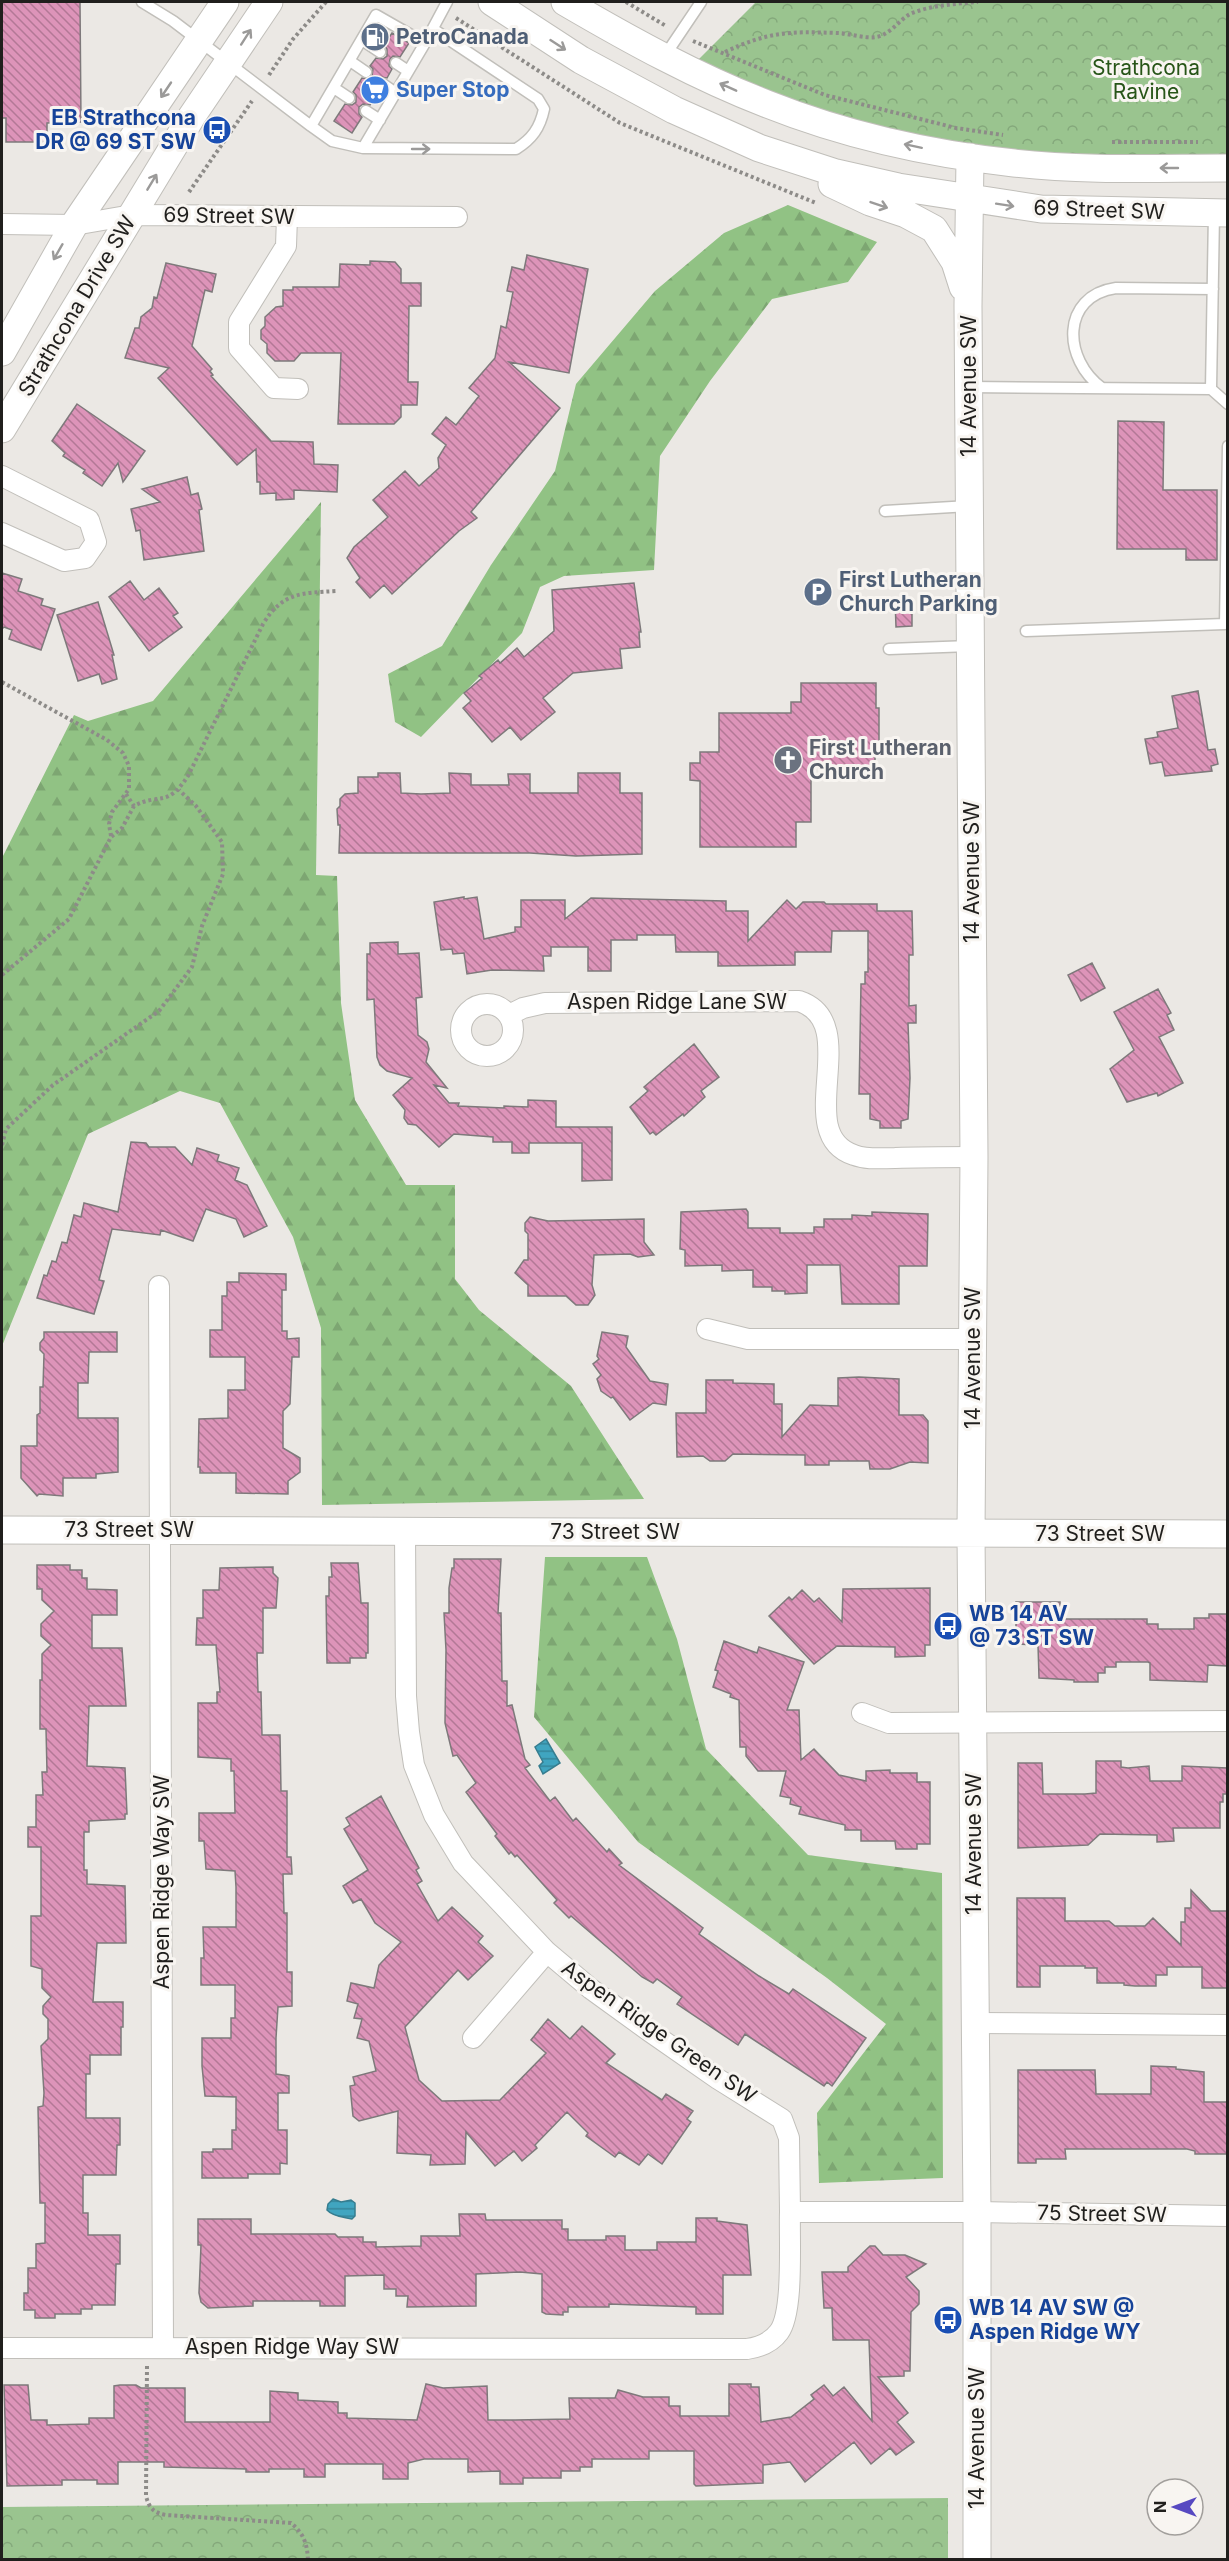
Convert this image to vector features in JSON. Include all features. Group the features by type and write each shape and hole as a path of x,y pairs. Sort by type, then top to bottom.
{"street":[{"name":"Strathcona Drive SW","path":"2,352 74,225 225,2"},
{"path":"492,2 581,60 626,85 713,129 789,159 827,182 870,202 906,214 934,229 955,262 969,306"},
{"name":"69 Street SW","path":"565,2 664,57 767,104 872,138 970,157 1054,166 1227,168"},
{"name":"Strathcona Drive SW","path":"2,429 192,117 270,4"},
{"name":"14 Avenue SW","path":"970,157 970,646 974,1157 971,1534 977,2212 977,2559"},
{"name":"69 Street SW","path":"789,159 897,188 970,200 1059,210 1221,213"},
{"name":"69 Street SW","path":"2,224 74,225 132,215 457,217"},
{"path":"287,217 286,246 239,322 238,348 274,388 298,390"},
{"path":"2,476 89,520 96,542 85,558 64,561 2,533"},
{"name":"Aspen Ridge Lane SW","path":"509,1015 523,1008 545,1003 799,1001 814,1009 825,1026 826,1124 836,1143 860,1157 974,1157"},
{"name":"Aspen Ridge Way SW","path":"159,1286 162,1530 155,2347 756,2348 773,2339 780,2332 787,2314 790,2212"},
{"path":"708,1329 748,1339 973,1339"},
{"name":"73 Street SW","path":"2,1530 1227,1534"},
{"name":"Aspen Ridge Green SW","path":"405,1531 406,1696 414,1765 434,1815 463,1863 547,1952 591,1989 649,2031 718,2079 782,2119 789,2138 790,2212"},
{"path":"862,1713 889,1723 1227,1721"},
{"path":"473,2038 547,1952"},
{"path":"975,2023 1227,2025"},
{"path":"790,2212 977,2212"},
{"name":"75 Street SW","path":"977,2212 1227,2216"},
{"path":"2,2348 155,2347"}],"lane":[{"path":"142,2 332,141 363,148 516,149 530,140 542,123 544,110 538,99 432,29"},
{"path":"363,148 447,2"},
{"path":"664,57 701,2"},
{"path":"311,126 375,15 425,43"},
{"path":"362,40 380,52"},
{"path":"350,61 366,72"},
{"path":"396,63 408,71"},
{"path":"383,84 396,93"},
{"path":"334,88 349,98"},
{"path":"366,111 380,120"},
{"path":"1211,390 1213,289 1221,213"},
{"path":"1102,388 1083,370 1074,348 1073,335 1077,313 1092,296 1102,290 1116,288 1213,289"},
{"path":"969,387 1211,390 1227,404"},
{"path":"1026,631 1225,624 1227,446"},
{"path":"885,511 970,506"},
{"path":"889,649 970,646"}],"path":[{"path":"626,2 679,35 825,95 956,128 1014,137"},
{"path":"724,52 760,37 788,32 838,33 876,37 914,13 926,9 978,2"},
{"path":"1111,142 1204,142"},
{"path":"2,975 69,919 111,837 122,828 134,806 169,798 179,790 263,624 273,609 289,598 337,591"},
{"path":"2,682 107,740 123,753 129,766 130,779 126,794 112,812 111,837"},
{"path":"2,1145 6,1129 53,1085 159,1011 192,967 202,926 223,874 222,842 196,806 179,790"},
{"path":"126,794 134,806"},
{"path":"155,2347 146,2496 148,2505 156,2513 166,2515 291,2523 301,2531 307,2545 308,2559"}],"green space":[{"name":"Strathcona Ravine","path":"756,2 1227,2 1227,159 1092,160 906,135 759,90 697,61"},
{"path":"788,205 877,242 848,282 772,299 710,381 660,456 654,570 564,576 540,587 522,633 421,737 395,722 388,674 442,646 491,565 555,471 576,384 655,291 724,233"},
{"path":"321,502 316,875 337,876 341,1003 355,1100 406,1185 455,1185 455,1279 479,1310 571,1386 644,1499 322,1505 321,1328 293,1237 220,1103 180,1091 88,1134 2,1346 2,858 74,715 88,721 153,701"},
{"path":"545,1557 647,1557 677,1639 706,1749 808,1855 942,1873 943,2178 819,2183 817,2113 886,2024 827,1978 638,1842 534,1717"},
{"path":"948,2498 948,2559 2,2559 2,2507"}],"water":[{"path":"546,1739 560,1763 543,1774 539,1766 543,1762 535,1747"},
{"path":"333,2199 341,2202 351,2200 355,2203 355,2216 352,2219 327,2210 328,2204"}],"building":[{"path":"2,2 80,2 81,122 47,123 47,142 6,142 6,118 2,118"},
{"path":"392,33 409,43 400,57 393,56 390,59 389,66 392,69 387,78 380,77 377,80 376,87 379,90 370,105 363,104 359,107 359,114 362,117 352,133 334,121 345,104 352,105 356,102 356,95 353,92 362,78 369,79 372,76 373,69 370,66 376,58 383,59 387,56 387,49 384,45"},
{"path":"527,255 588,269 569,373 509,362 560,408 471,512 477,518 459,531 392,594 384,585 370,598 356,582 360,578 347,558 354,547 388,517 373,500 405,471 419,486 439,468 438,458 446,445 432,434 446,417 456,425 479,396 469,388 495,358 501,326 506,328 513,292 507,291 512,267 524,270"},
{"path":"370,261 395,262 401,269 401,283 421,283 421,306 409,306 408,382 418,382 417,405 401,405 401,417 394,424 338,424 341,353 301,353 294,361 275,361 267,353 267,344 261,339 261,330 265,326 265,317 276,307 283,306 283,290 293,290 293,287 339,287 340,264 370,265"},
{"path":"166,263 216,274 212,292 205,290 192,346 212,369 210,371 213,375 211,376 271,441 313,442 314,464 338,465 337,492 294,490 294,499 276,500 276,493 260,494 260,482 257,482 256,449 237,465 158,378 169,368 125,358 135,328 139,328 141,317 152,308 154,297 157,298"},
{"path":"77,404 145,451 123,482 118,463 102,486 83,473 85,470 63,456 65,453 52,441"},
{"path":"1118,421 1164,422 1163,490 1217,490 1217,560 1186,560 1186,549 1117,549"},
{"path":"187,477 191,495 198,493 202,509 199,510 204,551 144,560 140,530 136,531 131,509 160,502 142,489"},
{"path":"2,573 22,579 18,591 43,599 41,605 55,609 41,650 9,639 12,630 4,627 2,629"},
{"path":"130,581 144,600 159,588 178,613 173,616 182,627 149,651 109,597"},
{"path":"634,583 641,632 639,632 640,647 620,649 622,668 573,673 543,698 555,712 521,740 510,727 492,742 463,708 471,701 464,693 498,660 500,663 517,648 524,657 554,631 552,590"},
{"path":"895,599 912,599 912,626 896,627"},
{"path":"98,602 114,655 112,655 117,679 102,684 99,674 78,681 57,615"},
{"name":"First Lutheran Church","path":"801,683 876,683 879,742 875,742 875,767 811,768 811,822 796,822 796,847 700,847 700,781 690,780 690,763 700,763 700,752 719,752 719,713 791,713 791,702 801,702"},
{"path":"1198,691 1208,750 1215,749 1218,764 1211,766 1212,771 1165,776 1162,762 1150,764 1145,739 1158,737 1157,732 1178,728 1172,696"},
{"path":"378,773 400,773 401,793 421,794 450,793 449,773 471,774 471,785 509,785 508,774 530,774 530,793 578,793 578,773 620,773 620,793 642,793 642,854 576,856 530,853 339,853 340,825 338,825 337,809 340,806 340,799 345,794 358,793 358,777 378,777"},
{"path":"464,897 464,899 477,897 484,939 515,932 515,927 521,927 521,900 565,900 565,919 591,898 726,901 726,911 748,911 748,941 787,900 796,909 803,902 824,902 826,904 877,904 877,911 912,911 913,955 909,955 909,1006 916,1005 916,1023 908,1023 910,1078 908,1119 901,1121 901,1128 880,1128 880,1121 870,1119 870,1094 859,1094 861,984 865,984 865,972 868,972 868,931 832,931 831,952 795,952 795,965 718,966 718,952 676,952 675,935 637,935 637,940 611,940 611,971 588,971 588,947 551,947 551,956 543,956 544,971 492,970 467,974 464,953 453,954 452,949 441,950 434,902"},
{"path":"398,942 398,954 419,953 422,997 416,998 418,1035 427,1042 429,1049 426,1062 447,1088 434,1085 449,1103 459,1103 458,1106 504,1108 504,1106 528,1107 528,1100 556,1101 556,1127 612,1127 612,1180 582,1181 582,1143 529,1143 529,1153 512,1153 512,1142 493,1142 493,1137 454,1134 439,1147 416,1125 408,1124 404,1118 405,1110 393,1095 412,1078 387,1071 380,1065 377,1057 374,999 367,1000 367,954 370,954 370,943"},
{"path":"1092,963 1105,988 1081,1001 1068,975"},
{"path":"1158,989 1171,1013 1167,1015 1174,1030 1159,1037 1183,1083 1158,1096 1157,1093 1127,1102 1110,1069 1134,1050 1114,1012"},
{"path":"694,1044 719,1077 701,1091 705,1097 684,1116 683,1114 656,1135 653,1132 650,1134 630,1107 648,1091 644,1087"},
{"path":"131,1142 146,1143 149,1147 175,1147 192,1165 197,1148 219,1155 217,1161 239,1168 235,1180 247,1185 267,1226 244,1237 236,1219 206,1209 193,1241 161,1230 160,1235 112,1229 99,1280 104,1281 94,1314 37,1298 44,1275 47,1276 52,1261 56,1262 62,1242 67,1243 74,1215 81,1217 84,1203 118,1212"},
{"path":"746,1209 748,1228 780,1228 780,1233 814,1233 814,1227 824,1227 824,1219 852,1219 852,1215 872,1216 872,1212 928,1214 927,1266 899,1266 899,1304 842,1304 840,1265 807,1265 807,1293 785,1294 785,1291 772,1291 772,1287 753,1287 753,1270 722,1271 722,1265 685,1266 685,1250 680,1249 681,1212"},
{"path":"530,1217 548,1221 644,1219 644,1242 654,1255 638,1257 630,1254 594,1255 592,1285 595,1295 588,1305 576,1305 566,1296 528,1296 528,1285 515,1273 524,1260 528,1260 528,1234 525,1231 525,1223"},
{"path":"239,1273 286,1274 286,1290 282,1290 282,1331 287,1331 287,1339 299,1338 299,1357 292,1357 290,1404 283,1411 283,1448 300,1458 300,1472 288,1481 288,1494 236,1493 236,1473 200,1473 200,1467 198,1467 199,1419 228,1418 228,1390 245,1390 245,1357 210,1357 210,1330 222,1330 222,1296 227,1296 227,1282 239,1282"},
{"path":"44,1332 117,1332 117,1352 89,1352 88,1383 78,1383 78,1418 118,1418 118,1472 96,1474 96,1478 63,1478 63,1496 39,1494 37,1496 21,1478 21,1446 37,1446 37,1415 40,1413 40,1387 43,1387 44,1354 40,1350 40,1343 44,1338"},
{"path":"602,1332 628,1336 626,1347 650,1381 668,1384 666,1405 653,1403 630,1420 613,1397 601,1391 597,1379 601,1375 593,1364 599,1359 597,1356"},
{"path":"838,1378 899,1379 899,1415 923,1415 928,1421 928,1463 910,1462 890,1469 870,1469 869,1461 829,1461 829,1465 805,1465 805,1455 733,1454 725,1461 710,1461 703,1456 677,1457 676,1413 706,1413 706,1380 774,1384 774,1404 782,1404 782,1437 810,1405 838,1406"},
{"path":"454,1559 501,1559 498,1613 501,1613 502,1681 507,1681 507,1706 512,1705 525,1759 530,1765 525,1768 550,1801 555,1797 573,1821 576,1818 607,1852 609,1849 622,1863 619,1865 703,1928 699,1934 759,1976 789,1994 793,1989 866,2038 832,2086 827,2082 824,2086 745,2034 738,2045 677,2004 682,1997 657,1979 653,1983 642,1977 571,1916 569,1918 554,1903 557,1900 517,1855 515,1857 511,1852 509,1854 495,1836 497,1834 466,1792 476,1783 457,1755 453,1756 445,1723 444,1613 449,1613 449,1588"},
{"path":"331,1563 358,1563 361,1603 368,1603 368,1653 366,1653 366,1658 350,1658 350,1663 327,1663 326,1596 329,1596 329,1577 332,1577"},
{"path":"37,1565 70,1565 70,1570 82,1570 82,1578 87,1578 87,1589 117,1590 117,1615 92,1615 92,1648 122,1648 126,1706 89,1706 87,1766 125,1768 127,1814 125,1814 125,1819 89,1821 89,1832 84,1832 84,1870 87,1870 87,1884 125,1886 126,1943 97,1943 93,2002 123,2002 121,2055 90,2055 90,2074 86,2074 86,2118 120,2118 120,2145 117,2145 116,2175 83,2175 83,2213 88,2213 88,2235 120,2235 120,2264 116,2264 115,2305 92,2305 92,2309 81,2309 81,2314 55,2314 55,2318 35,2318 35,2310 24,2310 24,2293 28,2293 28,2268 36,2268 36,2244 45,2243 45,2203 40,2203 38,2107 43,2106 44,2093 41,2046 48,2039 48,2019 43,2014 43,2006 51,1997 42,1988 42,1969 31,1966 31,1916 41,1916 41,1847 28,1847 28,1827 36,1827 36,1795 43,1795 42,1772 47,1772 46,1729 40,1729 40,1680 42,1680 42,1654 51,1645 41,1636 41,1624 54,1611 42,1600 42,1589 37,1589"},
{"path":"273,1567 273,1573 278,1578 276,1608 263,1608 263,1653 257,1653 262,1735 280,1735 281,1791 287,1791 287,1857 291,1857 292,1874 283,1874 284,1913 287,1913 287,1972 292,1972 292,2006 278,2007 276,2038 276,2074 289,2076 289,2093 278,2093 278,2130 287,2130 287,2164 280,2163 280,2174 248,2174 248,2178 202,2178 202,2152 213,2152 213,2149 232,2149 232,2130 236,2130 236,2097 205,2096 202,2066 202,2038 231,2038 231,2018 235,2018 235,1985 201,1985 201,1958 204,1958 203,1927 236,1927 236,1887 235,1871 206,1869 204,1841 199,1841 199,1813 235,1813 234,1771 231,1771 231,1759 198,1757 198,1703 217,1703 217,1692 220,1692 216,1645 196,1645 197,1618 203,1618 203,1590 219,1590 220,1568"},
{"path":"930,1588 930,1645 925,1645 925,1656 895,1657 895,1647 837,1646 814,1664 769,1616 789,1597 792,1600 802,1590 814,1602 819,1598 842,1622 843,1589"},
{"path":"1016,1602 1060,1602 1060,1619 1147,1619 1147,1624 1158,1624 1158,1629 1194,1629 1194,1618 1209,1618 1209,1614 1227,1614 1227,1666 1208,1665 1207,1682 1150,1680 1150,1663 1148,1662 1116,1662 1116,1667 1105,1667 1105,1673 1098,1673 1098,1682 1039,1678 1038,1645 1016,1644"},
{"path":"724,1641 757,1653 759,1647 804,1662 787,1710 799,1710 801,1760 814,1749 839,1775 866,1781 866,1771 890,1770 890,1773 917,1773 917,1782 930,1782 930,1844 917,1844 917,1849 896,1849 895,1841 861,1841 861,1830 845,1830 845,1825 799,1814 801,1807 790,1804 791,1798 780,1796 786,1771 758,1771 746,1756 746,1747 740,1747 739,1700 713,1687 718,1671 715,1670"},
{"path":"1096,1761 1121,1761 1121,1767 1128,1768 1149,1766 1150,1781 1182,1781 1182,1766 1227,1768 1227,1794 1223,1794 1223,1802 1220,1802 1220,1828 1173,1828 1174,1841 1157,1842 1157,1835 1100,1834 1088,1845 1018,1848 1018,1763 1042,1763 1043,1794 1085,1794 1096,1793"},
{"path":"381,1796 419,1868 416,1870 422,1881 417,1884 438,1921 452,1907 483,1936 478,1942 493,1956 468,1980 458,1970 405,2027 419,2080 442,2101 500,2100 546,2053 531,2040 548,2019 570,2039 582,2026 615,2054 606,2063 662,2100 666,2094 693,2111 687,2119 691,2122 662,2164 648,2154 639,2165 619,2152 615,2157 586,2136 588,2133 567,2112 535,2145 537,2148 522,2161 514,2151 495,2166 466,2132 465,2164 430,2165 431,2155 397,2153 398,2111 359,2121 353,2116 350,2086 355,2085 353,2077 376,2071 369,2041 357,2038 362,2019 354,2018 358,2004 347,2001 351,1983 374,1988 379,1965 401,1942 375,1923 361,1899 353,1903 343,1886 368,1870 344,1829 350,1825 346,1818"},
{"path":"1191,1890 1211,1911 1227,1911 1227,1988 1202,1988 1202,1967 1167,1967 1167,1975 1156,1975 1156,1986 1135,1986 1124,1985 1124,1983 1097,1983 1097,1968 1085,1968 1085,1966 1040,1966 1040,1987 1017,1987 1017,1898 1065,1898 1065,1921 1109,1921 1115,1926 1145,1926 1153,1918 1181,1945 1181,1922 1185,1922 1185,1908 1191,1908"},
{"path":"1151,2066 1176,2067 1176,2069 1204,2072 1204,2102 1227,2102 1227,2154 1195,2154 1195,2151 1187,2149 1065,2149 1066,2159 1036,2159 1036,2163 1018,2163 1018,2070 1095,2070 1096,2094 1151,2094"},
{"path":"459,2214 485,2214 486,2220 562,2220 562,2229 568,2229 568,2240 606,2240 606,2236 625,2236 625,2250 657,2250 657,2242 696,2242 696,2218 717,2218 717,2221 747,2225 751,2275 723,2275 723,2314 696,2314 696,2307 609,2304 609,2307 568,2307 568,2312 563,2312 563,2315 546,2314 542,2312 542,2274 520,2272 476,2274 476,2306 407,2307 408,2296 396,2296 396,2289 384,2289 384,2275 345,2276 345,2306 320,2306 320,2301 253,2301 253,2306 208,2308 201,2302 199,2293 201,2245 198,2245 198,2219 251,2219 251,2234 335,2234 338,2237 363,2237 363,2242 376,2242 376,2247 421,2246 421,2236 460,2236"},
{"path":"870,2246 875,2246 883,2255 905,2255 926,2264 906,2277 919,2291 919,2304 911,2312 910,2371 904,2371 904,2376 878,2377 908,2413 897,2422 914,2442 896,2455 890,2448 871,2464 854,2442 805,2482 790,2462 763,2465 763,2483 696,2486 694,2484 694,2451 649,2451 649,2459 592,2459 592,2467 580,2467 580,2471 561,2471 561,2478 523,2478 523,2484 500,2484 500,2471 468,2472 468,2459 424,2459 408,2463 408,2479 383,2479 383,2464 325,2464 325,2477 304,2477 304,2469 269,2469 269,2472 246,2472 246,2469 164,2467 164,2462 118,2462 118,2484 97,2484 97,2480 62,2480 62,2485 7,2486 4,2385 28,2385 31,2420 47,2420 47,2425 89,2424 89,2418 114,2418 114,2386 120,2385 136,2385 141,2388 185,2388 185,2422 270,2422 270,2391 298,2393 298,2400 338,2402 338,2413 347,2413 347,2418 417,2420 426,2384 443,2388 487,2386 488,2420 515,2420 570,2419 569,2398 615,2398 618,2390 643,2397 669,2397 669,2406 680,2406 680,2416 729,2416 729,2384 751,2384 751,2387 759,2387 761,2422 791,2417 814,2399 811,2395 824,2385 833,2396 844,2387 872,2421 869,2340 833,2340 832,2308 824,2308 822,2272 848,2272 848,2267"}],"place":[{"name":"PetroCanada","path":"375,37"},
{"name":"Super Stop","path":"375,90"},
{"name":"EB Strathcona DR @ 69 ST SW","path":"217,130"},
{"name":"First Lutheran Church Parking","path":"818,592"},
{"name":"First Lutheran Church","path":"788,760"},
{"name":"WB 14 AV @ 73 ST SW","path":"948,1626"},
{"name":"WB 14 AV SW @ Aspen Ridge WY","path":"948,2320"}]}
